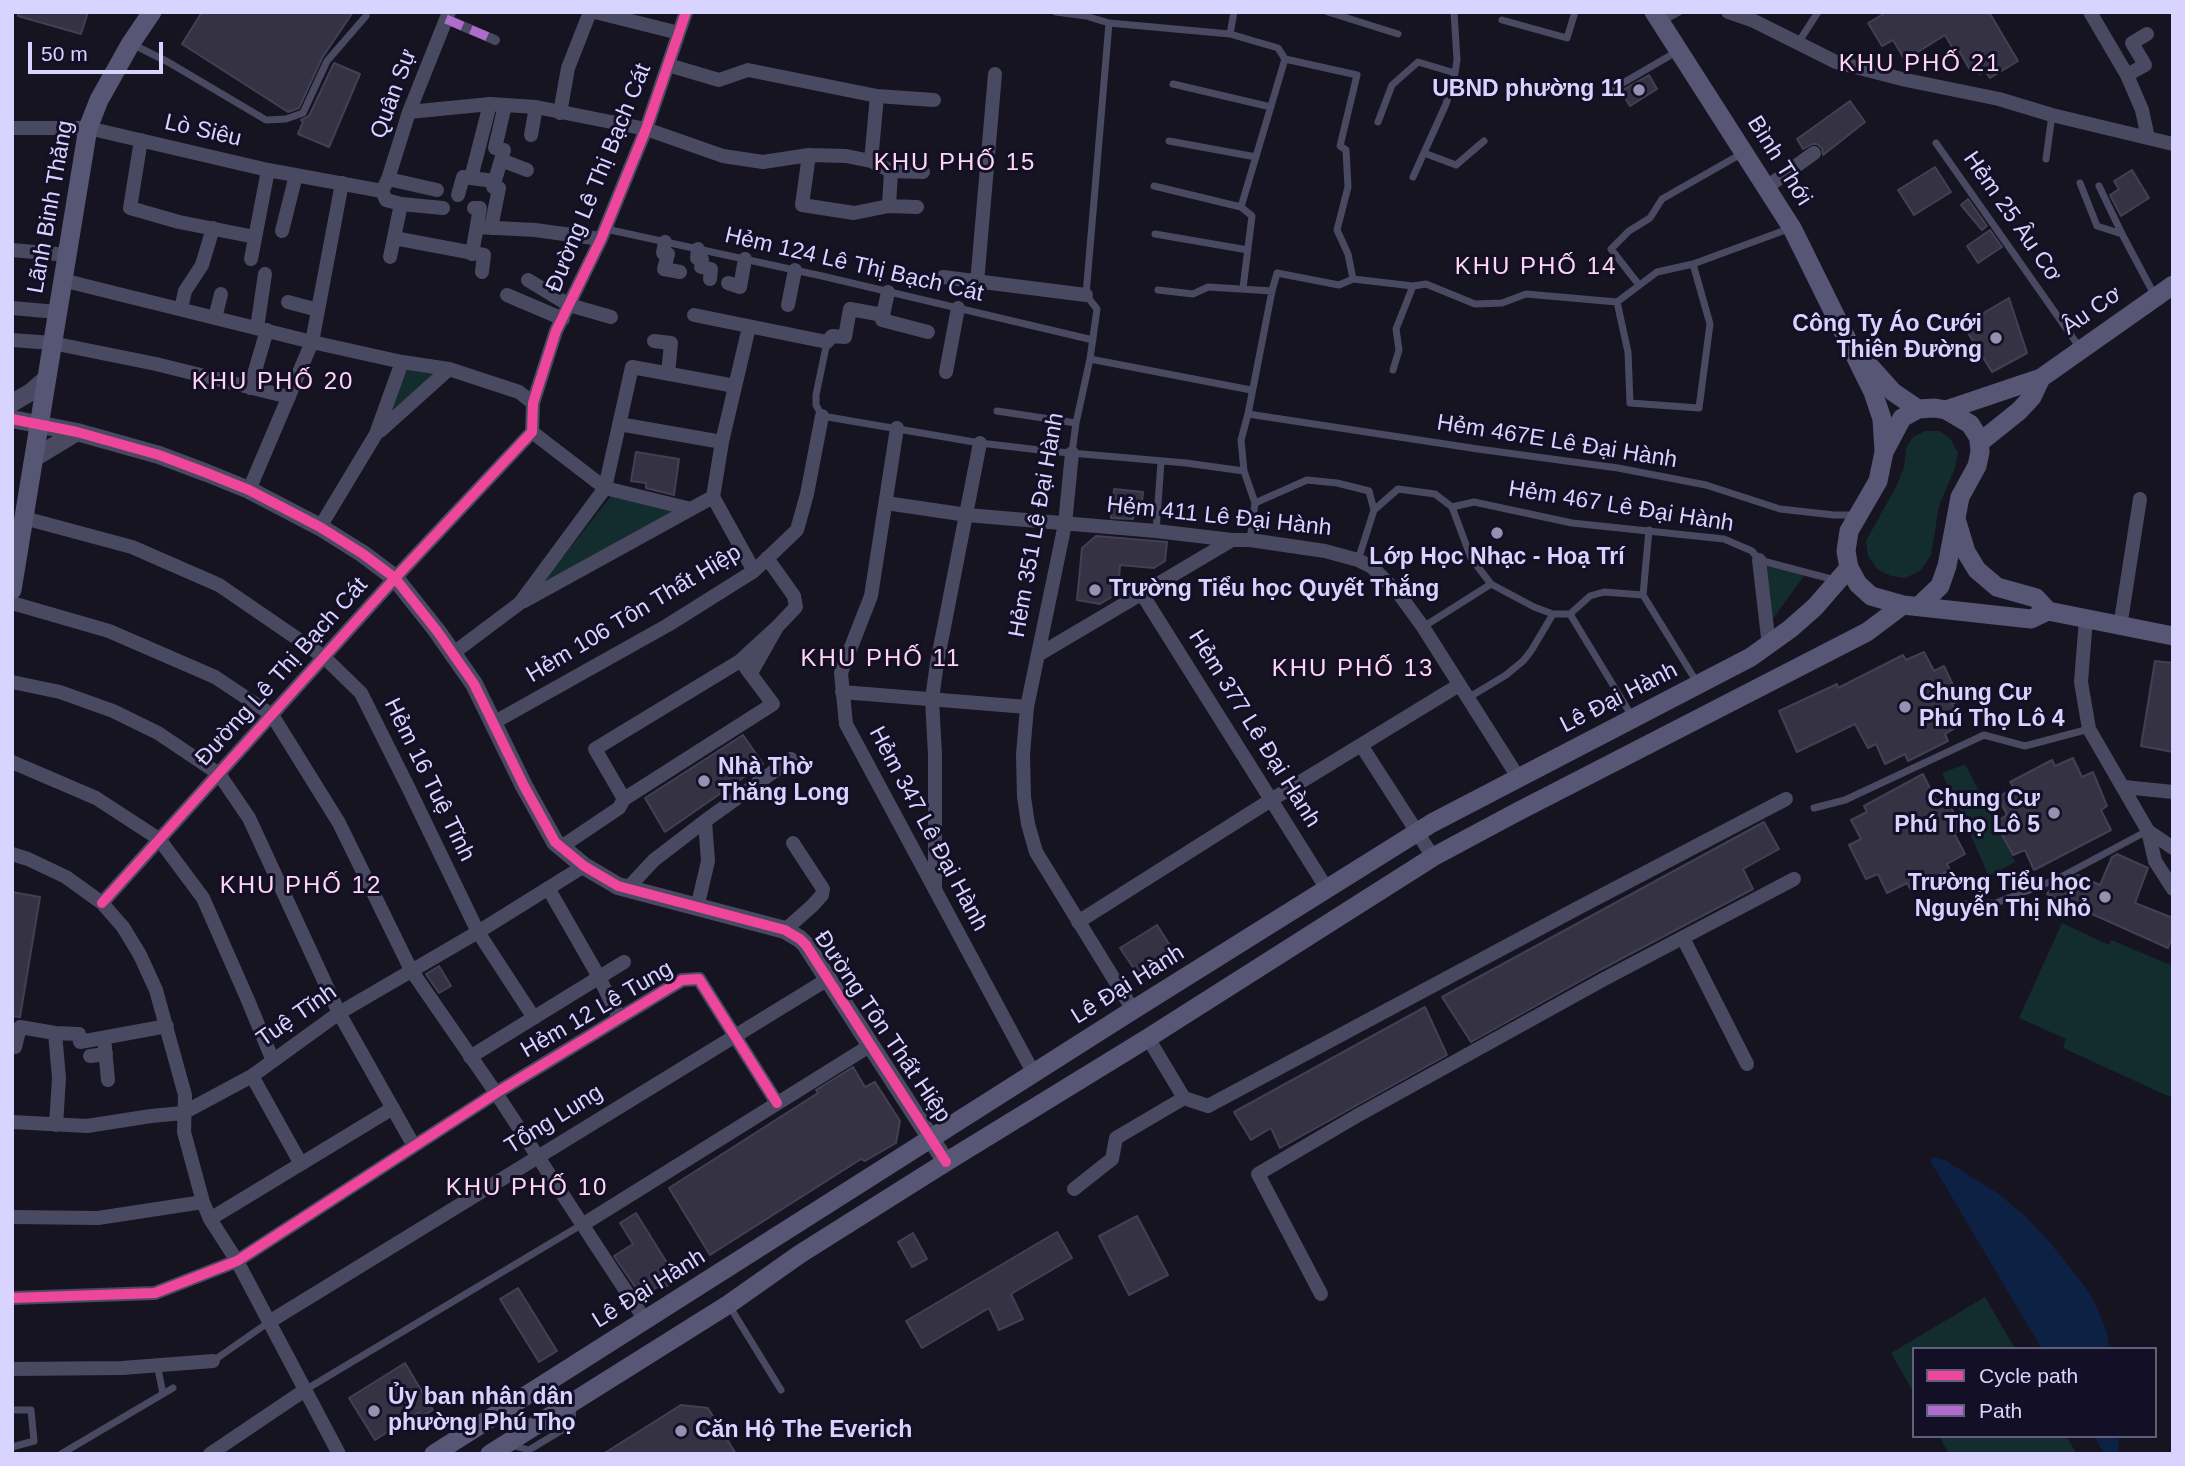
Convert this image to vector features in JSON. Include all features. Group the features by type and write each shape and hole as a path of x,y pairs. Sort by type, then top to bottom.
{"main road":[{"name":"Lãnh Binh Thăng","path":"12,590 18,517 34,458 88,128 99,100 152,12"},
{"name":"Bình Thới","path":"1657,18 1792,228 1873,392 1882,419 1884,452"},
{"name":"Âu Cơ","path":"1946,410 2041,378 2173,285"},
{"name":"Bình Thới","path":"1850,342 1893,392 1918,409"},
{"name":"Âu Cơ","path":"1979,443 2019,411 2032,397 2041,378"},
{"path":"498,1449 729,1304 800,1254 1433,857 1867,632 1911,605 1940,586 1947,566 1960,497 1977,466 1979,438 1969,424 1946,410 1918,409 1902,418 1884,452 1878,481 1849,531 1844,575 1871,596 1911,605 2031,619 2048,611"},
{"path":"1956,517 1966,552 1976,570 1997,587 2036,598 2048,611 2173,636"},
{"name":"Lê Đại Hành","path":"434,1454 1417,832 1518,777 1732,668 1769,646 1844,575"},
{"path":"1133,1010 1148,1038"}],"street":[{"path":"559,113 568,68 592,12 679,33"},
{"name":"Đường Lê Thị Bạch Cát","path":"102,903 395,578 532,432 533,403 556,331 603,234 646,129 686,12"},
{"path":"1728,12 1754,21 1836,62 1999,99 2052,115 2173,144"},
{"path":"2090,12 2127,75 2143,110 2148,138"},
{"path":"448,16 495,40"},
{"name":"Quân Sự","path":"385,185 409,112 448,16"},
{"path":"2127,75 2144,65 2133,43 2147,34"},
{"path":"668,65 719,80 748,70 877,96 934,100"},
{"path":"977,282 995,74"},
{"path":"871,161 877,96"},
{"path":"471,178 490,104"},
{"path":"409,112 490,104 536,107 646,129 723,156 763,162 809,155 846,156 871,161 891,171 923,172"},
{"path":"472,254 499,188 493,187 504,150 495,148 505,105"},
{"path":"531,135 536,107"},
{"name":"Lò Siêu","path":"12,128 88,128 296,175 342,183 437,190"},
{"path":"141,140 130,208 179,222 255,237"},
{"path":"1766,187 1814,153"},
{"path":"809,155 802,205 854,213 889,206 917,207"},
{"path":"501,160 527,170"},
{"path":"251,259 268,170"},
{"path":"889,206 891,171"},
{"path":"282,231 296,175"},
{"path":"458,195 463,177 494,181"},
{"path":"249,490 312,342 342,183"},
{"path":"385,185 386,200 443,208"},
{"path":"390,257 401,204"},
{"path":"474,208 480,208 484,228"},
{"path":"181,309 186,291 202,265 213,228"},
{"path":"484,228 603,234"},
{"path":"394,238 484,255 482,272"},
{"path":"665,242 663,253 668,254 664,269 680,272"},
{"path":"698,249 697,258 702,259 701,267 711,269 710,279"},
{"path":"12,250 68,255"},
{"path":"728,283 740,287 744,259"},
{"path":"788,306 795,270"},
{"path":"250,388 262,329 265,274"},
{"path":"943,277 1086,295"},
{"path":"62,280 312,342 402,362 449,369 519,392 533,403"},
{"path":"528,280 566,312"},
{"path":"888,292 882,320 928,332"},
{"path":"215,318 221,294"},
{"path":"508,296 566,312 611,317"},
{"path":"288,302 318,310"},
{"path":"12,308 57,312"},
{"path":"694,315 827,342 832,336 845,337 850,309 883,315"},
{"path":"946,372 958,309"},
{"path":"749,327 722,442 713,497 754,571"},
{"path":"12,340 52,343 156,364 289,397"},
{"path":"654,341 671,343 668,374"},
{"path":"320,527 376,435 402,362"},
{"path":"520,603 605,488 632,367 735,386"},
{"path":"376,435 449,369"},
{"path":"12,404 31,392 47,377"},
{"name":"Hẻm 106 Tôn Thất Hiệp","path":"493,723 668,625 754,571 797,530 822,416"},
{"name":"Đường Tôn Thất Hiệp","path":"12,419 77,432 159,455 249,490 320,527 395,578 474,684 555,842 584,866 618,887 785,930 800,939 946,1162"},
{"path":"619,424 722,442"},
{"name":"Hẻm 347 Lê Đại Hành","path":"897,428 870,596 841,673 846,724 1034,1074"},
{"path":"34,458 77,432"},
{"path":"532,432 605,488 691,509"},
{"path":"935,891 935,755 932,699 980,443"},
{"name":"Hẻm 351 Lê Đại Hành","path":"1073,453 1065,524 1027,707 1023,768 1028,824 1036,852 1133,1010"},
{"path":"453,654 520,603 713,497"},
{"path":"2120,627 2140,499"},
{"name":"Hẻm 411 Lê Đại Hành","path":"886,503 967,515 1250,540 1343,555 1358,560 1372,567 1387,581 1423,627 1518,777"},
{"name":"Hẻm 16 Tuệ Tĩnh","path":"18,517 132,547 219,585 324,657 361,693 478,932 534,1018"},
{"path":"1038,655 1232,540"},
{"path":"624,799 595,750 740,662 796,607 794,596 767,558"},
{"path":"1759,560 1769,646"},
{"name":"Hẻm 377 Lê Đại Hành","path":"1142,594 1327,889"},
{"path":"12,603 121,636 215,677 272,715 339,823 411,970 496,1093 645,1320"},
{"path":"2086,619 2081,682 2089,729 2148,831 2155,861 2173,889"},
{"path":"751,673 777,627"},
{"path":"561,847 618,808 624,799 773,704 740,662"},
{"path":"12,682 60,692 113,711 158,733 219,774 249,818 339,1013 414,1146"},
{"path":"1077,922 1460,685"},
{"path":"842,692 1027,707"},
{"path":"1362,745 1433,857"},
{"path":"628,888 654,860 791,760"},
{"path":"12,762 96,798 159,839 203,898 272,1061"},
{"path":"2124,787 2173,792"},
{"path":"1148,1038 1184,1098 1208,1106 1786,799"},
{"path":"697,908 708,861 705,821"},
{"path":"2148,831 2173,848"},
{"path":"785,930 812,906 822,895 823,889 793,843"},
{"path":"12,854 66,877 102,903 141,955 156,990 185,1095 184,1132 203,1202 339,1454"},
{"name":"Tuệ Tĩnh","path":"12,1122 87,1125 183,1113 252,1076 339,1013 584,866"},
{"path":"1321,1294 1258,1174 1372,1107 1794,879"},
{"path":"548,888 620,1018"},
{"path":"1683,938 1746,1064"},
{"path":"470,1056 624,962"},
{"name":"Hẻm 12 Lê Tung","path":"12,1298 155,1293 237,1261 496,1093 682,980 699,979 734,1035"},
{"name":"Tổng Lung","path":"269,1322 828,979"},
{"path":"12,1046 15,1047 20,1027 79,1034 80,1042 167,1026"},
{"path":"55,1033 59,1078 56,1125"},
{"path":"734,1035 777,1103"},
{"path":"104,1038 108,1080"},
{"path":"582,1224 871,1045"},
{"path":"90,1056 106,1054"},
{"path":"252,1076 301,1164"},
{"path":"1074,1189 1112,1159 1116,1138 1184,1098"},
{"path":"210,1219 393,1108"},
{"path":"12,1217 98,1218 203,1202"},
{"path":"12,1369 122,1368 213,1361"},
{"path":"210,1454 305,1391"}],"lane":[{"path":"1056,12 1087,14 1109,23 1230,34 1278,48 1286,59 1357,75 1340,146 1346,150 1348,187 1337,230 1348,254 1353,279"},
{"path":"1230,34 1234,12"},
{"path":"1328,12 1398,34"},
{"path":"1413,177 1446,104 1455,73 1457,60 1454,12"},
{"path":"1502,20 1567,38 1575,12"},
{"path":"1657,18 1679,12"},
{"path":"1798,43 1818,12"},
{"path":"131,43 266,120 286,119 303,113 327,61 366,16"},
{"name":"Hẻm 351 Lê Đại Hành","path":"1073,453 1097,309 1086,295 1109,23"},
{"path":"1609,91 1678,51"},
{"path":"1241,207 1286,59"},
{"path":"1378,122 1392,85 1418,62 1455,73"},
{"path":"1173,84 1271,107"},
{"path":"2046,159 2052,115"},
{"path":"1169,141 1256,157"},
{"path":"1424,153 1457,165 1484,141"},
{"name":"Hẻm 25 Âu Cơ","path":"1936,143 2081,348"},
{"path":"1639,285 1611,249 1629,231 1650,218 1662,199 1745,152"},
{"path":"2080,183 2097,226 2122,234"},
{"path":"1154,186 1241,207 1252,216 1243,288"},
{"path":"2099,186 2156,297"},
{"path":"1250,540 1255,503 1244,471 1241,440 1277,273 1339,285 1353,279 1413,286 1426,284 1475,304 1502,303 1526,294 1616,302 1657,272 1693,264 1792,228"},
{"name":"Hẻm 124 Lê Thị Bạch Cát","path":"603,234 698,249 1093,340"},
{"path":"1155,234 1248,250"},
{"path":"1616,302 1628,352 1630,402 1699,408 1710,324 1693,264"},
{"path":"1393,370 1399,351 1396,329 1413,286"},
{"path":"1158,290 1193,294 1208,287 1272,290"},
{"path":"827,342 816,395 816,405 822,416 980,443 1244,471"},
{"path":"1090,359 1251,390"},
{"path":"998,411 1076,423"},
{"name":"Hẻm 467E Lê Đại Hành","path":"1248,414 1618,468 1706,485 1780,509 1858,515"},
{"path":"1156,531 1161,462"},
{"path":"1255,503 1307,480 1338,483 1369,491 1374,510 1358,560"},
{"name":"Hẻm 467 Lê Đại Hành","path":"1374,510 1398,489 1435,494 1452,507 1474,502 1572,523 1724,538 1752,551 1759,560 1844,575"},
{"path":"1452,507 1471,558 1491,584 1534,607 1553,614 1570,614 1590,596 1604,592 1643,595"},
{"path":"1649,530 1643,595 1698,685"},
{"path":"1423,627 1491,584"},
{"path":"1468,698 1506,675 1523,661 1553,614"},
{"path":"1570,614 1633,719"},
{"path":"1814,808 1845,800 1984,735 2025,746 2089,729"},
{"path":"1944,905 1996,903 2057,879 2148,831"},
{"path":"305,1391 582,1224"},
{"path":"729,1304 781,1390"},
{"path":"213,1361 269,1322"},
{"path":"157,1364 163,1394"},
{"path":"61,1454 173,1388"},
{"path":"12,1410 31,1410 34,1441 12,1447"}],"green space":[{"path":"410,360 442,368 388,419"},
{"path":"1925,431 1939,431 1950,438 1958,453 1955,468 1939,506 1931,555 1921,570 1906,578 1891,576 1877,569 1868,556 1866,541 1897,485 1904,467 1906,448 1913,437"},
{"path":"612,495 676,511 539,587"},
{"path":"1768,564 1804,576 1769,624 1763,571"},
{"path":"1965,764 2015,862 1989,876 1942,773"},
{"path":"2062,923 2109,945 2111,940 2173,966 2173,1091 2170,1097 2063,1048 2066,1039 2019,1018"},
{"path":"1985,1297 2014,1347 1912,1347 1912,1390 1891,1353"},
{"path":"1940,1438 2067,1438 2077,1454 1949,1454"}],"water":[{"path":"1932,1157 1945,1160 1997,1193 2023,1214 2086,1288 2097,1307 2107,1333 2109,1347 2041,1347 1931,1162"},
{"path":"2095,1438 2119,1438 2118,1454 2104,1454"}],"building":[{"path":"18,12 88,12 81,34 18,16"},
{"path":"202,12 353,12 322,58 299,108 288,112 182,44"},
{"path":"1887,12 1989,12 2018,61 1990,78 1985,71 1980,74 1976,67 1970,70 1958,49 1955,52 1945,35 1905,60 1893,40 1882,46 1868,23"},
{"path":"334,63 360,74 329,147 298,134 303,122 301,120 309,116"},
{"name":"UBND phường 11","path":"1649,75 1657,89 1630,106 1621,91"},
{"path":"1850,101 1865,122 1823,155 1822,148 1817,144 1803,149 1797,139"},
{"path":"1935,167 1951,192 1914,215 1898,190"},
{"path":"2132,170 2149,198 2121,216 2110,195 2119,189 2114,181"},
{"path":"1968,199 1987,226 1982,230 1961,205"},
{"path":"1990,230 2002,247 1978,263 1967,246"},
{"name":"Công Ty Áo Cưới Thiên Đường","path":"2009,298 2027,353 1992,372 1963,325"},
{"path":"636,452 679,459 674,495 646,488 646,483 631,481"},
{"path":"1114,489 1143,492 1141,511 1134,510 1133,519 1111,518"},
{"path":"1096,536 1167,542 1165,561 1154,568 1120,565 1118,593 1100,604 1077,600 1082,548"},
{"name":"Chung Cư Phú Thọ Lô 4","path":"1924,652 1934,671 1944,666 1960,700 1952,704 1962,724 1945,734 1948,741 1908,761 1905,754 1885,764 1876,744 1868,748 1855,724 1797,752 1779,711 1837,684 1838,688 1903,655 1906,660"},
{"path":"2155,661 2173,663 2173,752 2141,746"},
{"name":"Nhà Thờ Thăng Long","path":"743,735 763,764 665,832 645,798"},
{"name":"Chung Cư Phú Thọ Lô 5","path":"2073,758 2082,777 2093,772 2107,806 2101,810 2111,830 2034,870 2025,850 2013,855 1995,822 2007,815 1998,797 2014,788 2010,782 2052,760 2055,766"},
{"path":"1923,774 1936,801 1946,795 1961,830 1954,833 1965,854 1947,864 1950,870 1911,890 1907,883 1887,893 1878,874 1866,879 1849,845 1861,839 1851,820 1867,812 1864,806"},
{"path":"1764,822 1779,849 1743,869 1753,889 1471,1042 1442,997"},
{"path":"2117,854 2148,868 2135,903 2173,918 2173,935 2168,948 2047,894 2051,888 2078,875 2100,885 2112,857"},
{"path":"12,892 40,897 20,1017 12,1016"},
{"path":"1157,925 1176,955 1145,976 1139,976 1120,948"},
{"path":"439,966 451,986 439,993 426,974"},
{"path":"1425,1007 1447,1055 1280,1148 1271,1128 1251,1140 1234,1112"},
{"path":"853,1067 865,1087 875,1082 900,1121 896,1143 865,1161 861,1159 710,1255 669,1188 818,1093 816,1090"},
{"path":"636,1213 677,1279 661,1290 659,1286 642,1297 614,1256 633,1244 620,1223"},
{"path":"1137,1216 1168,1275 1129,1295 1099,1236"},
{"path":"1057,1232 1072,1258 1011,1294 1023,1319 999,1330 989,1308 922,1348 906,1321"},
{"path":"913,1233 927,1259 912,1267 898,1242"},
{"path":"518,1288 557,1351 539,1362 500,1299"},
{"path":"405,1363 433,1410 421,1417 419,1412 375,1440 349,1398"},
{"name":"Căn Hộ The Everich","path":"681,1405 708,1408 736,1454 603,1454"}],"marked path":[{"path":"446,19 495,40"}],"cycle path":[{"path":"102,903 395,578 532,432 533,403 556,331 601,239 646,129 686,12"},
{"path":"12,419 77,432 159,455 249,490 320,527 395,578 474,684 555,842 584,866 618,886 785,930 800,939 946,1162"},
{"path":"12,1298 155,1293 237,1261 496,1093 682,980 699,979 777,1103"}],"place":[{"name":"UBND phường 11","path":"1639,90"},
{"name":"Công Ty Áo Cưới Thiên Đường","path":"1996,338"},
{"name":"Lớp Học Nhạc - Hoạ Trí","path":"1497,533"},
{"name":"Trường Tiểu học Quyết Thắng","path":"1095,590"},
{"name":"Chung Cư Phú Thọ Lô 4","path":"1905,707"},
{"name":"Nhà Thờ Thăng Long","path":"704,781"},
{"name":"Chung Cư Phú Thọ Lô 5","path":"2054,813"},
{"name":"Trường Tiểu học Nguyễn Thị Nhỏ","path":"2105,897"},
{"name":"Ủy ban nhân dân phường Phú Thọ","path":"374,1411"},
{"name":"Căn Hộ The Everich","path":"681,1431"}],"district":[{"name":"KHU PHỐ 21","path":"1920,64"},
{"name":"KHU PHỐ 15","path":"955,163"},
{"name":"KHU PHỐ 14","path":"1536,267"},
{"name":"KHU PHỐ 20","path":"273,382"},
{"name":"KHU PHỐ 11","path":"881,659"},
{"name":"KHU PHỐ 13","path":"1353,669"},
{"name":"KHU PHỐ 12","path":"301,886"},
{"name":"KHU PHỐ 10","path":"527,1188"}]}
